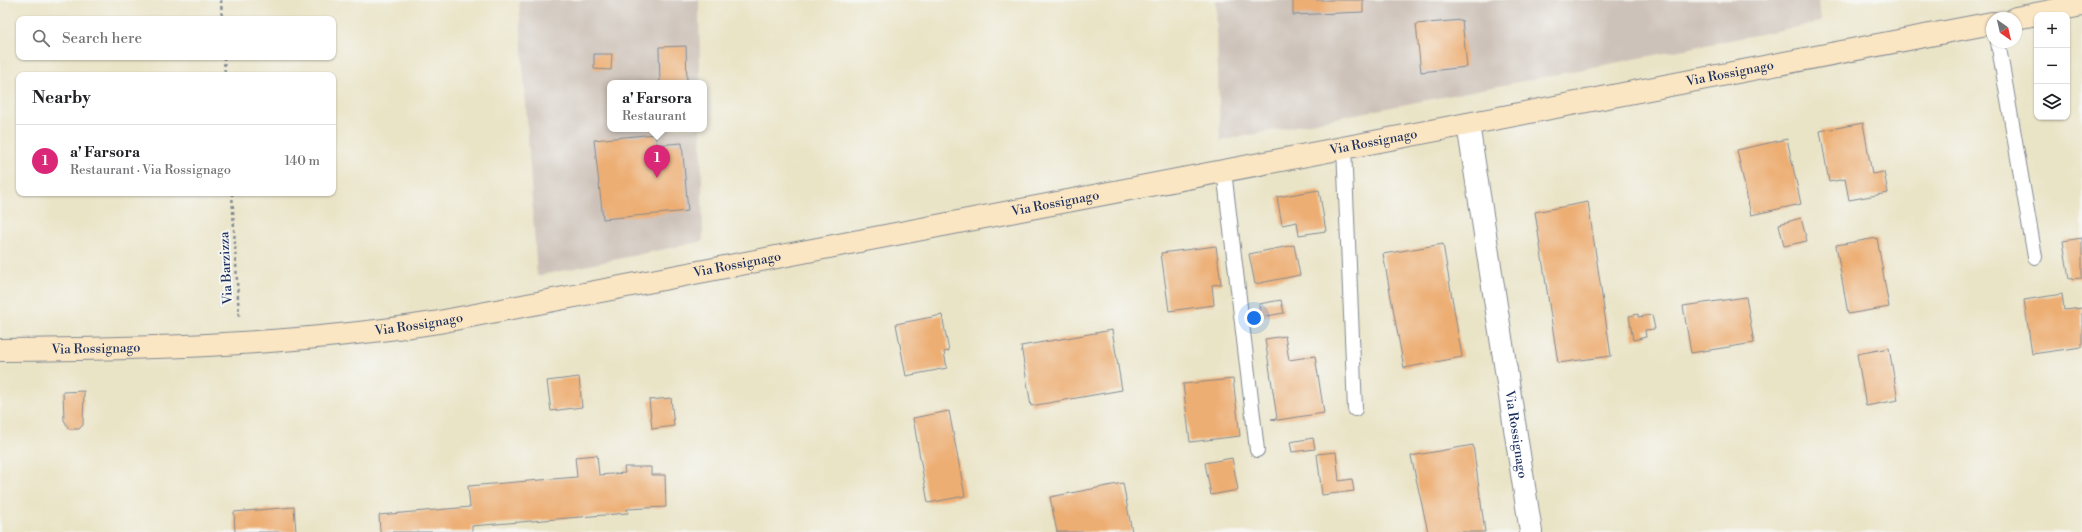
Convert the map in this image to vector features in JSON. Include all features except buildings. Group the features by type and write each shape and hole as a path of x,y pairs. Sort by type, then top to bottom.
{"street":[{"path":"2022,17 2082,5"},
{"name":"Via Rossignago","path":"0,350 141,348 317,338 382,331 589,294 1986,24"},
{"name":"Via Rossignago","path":"1468,124 1531,532"}],"lane":[{"path":"1999,48 2035,257"},
{"path":"1344,147 1355,409"},
{"path":"1224,171 1257,450"}],"path":[{"path":"221,0 222,16"},
{"path":"224,60 225,72"},
{"name":"Via Barzizza","path":"232,196 239,318 247,318"}],"shaded area":[{"path":"519,0 699,0 700,80 607,80 607,132 701,132 703,241 537,276"},
{"path":"1216,0 1819,0 1821,22 1220,141"}],"place":[{"name":"a' Farsora","path":"657,178"}]}
